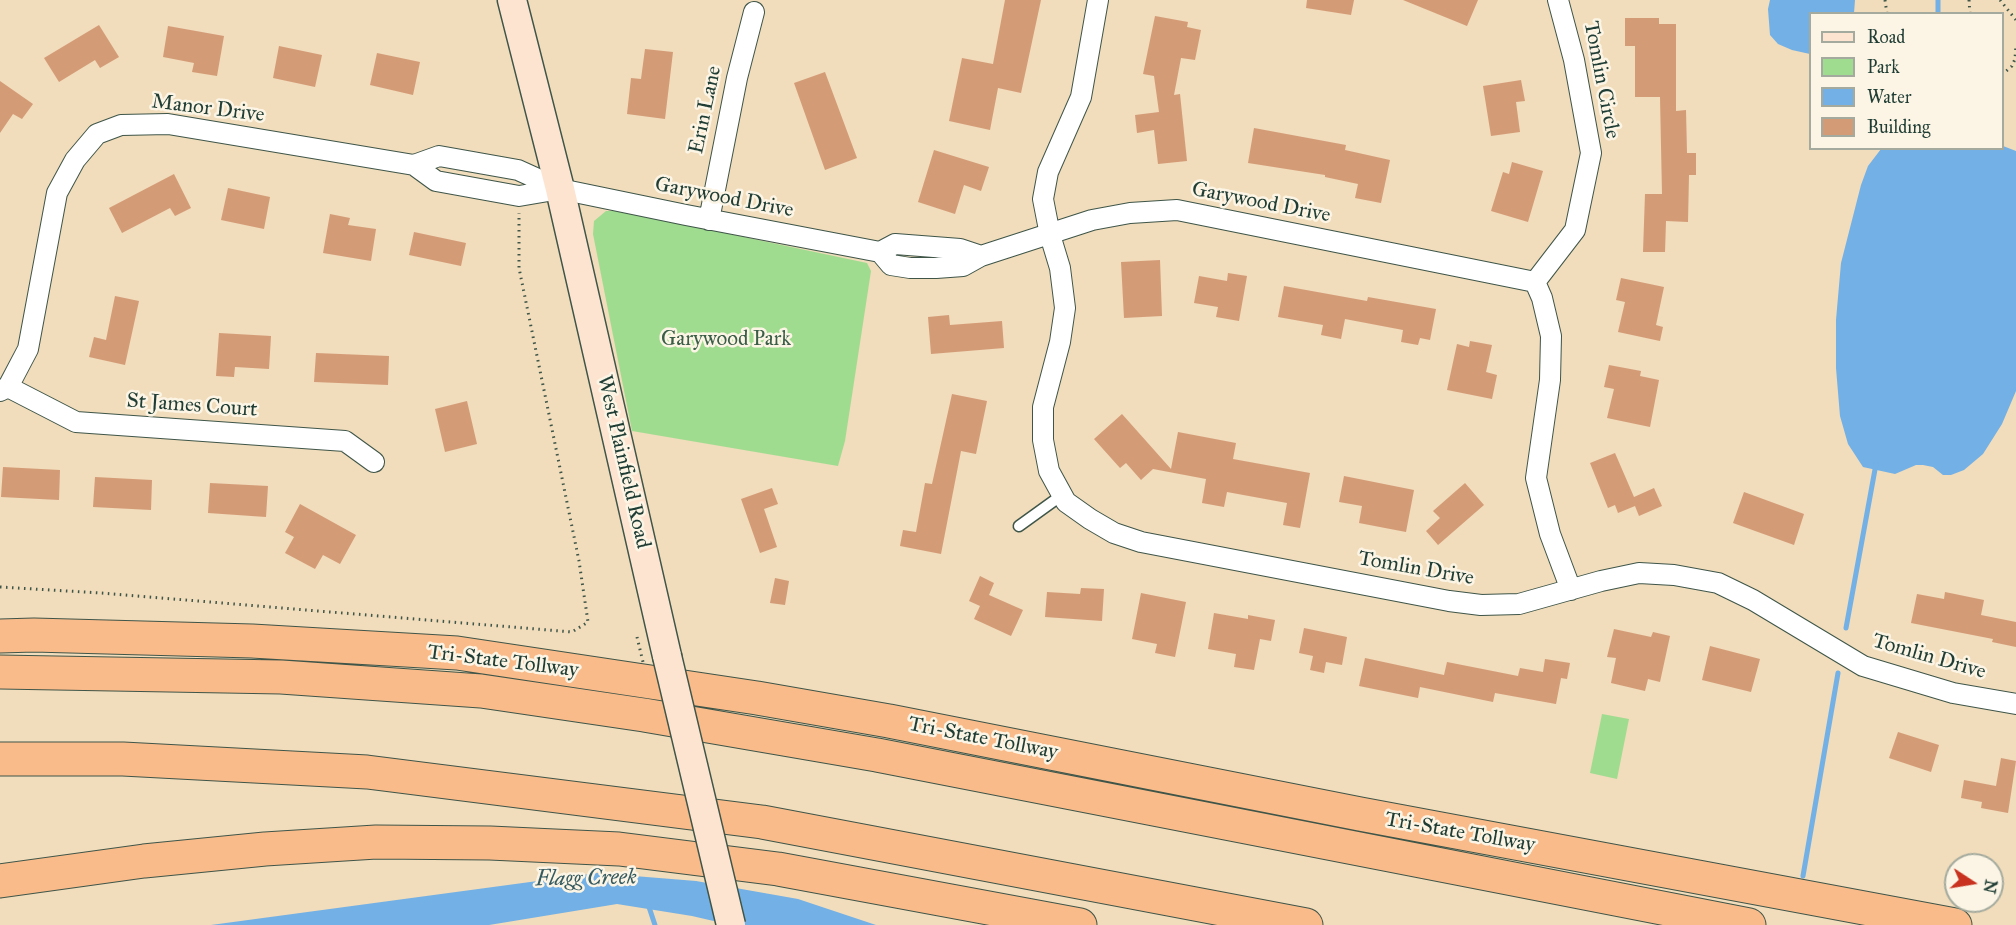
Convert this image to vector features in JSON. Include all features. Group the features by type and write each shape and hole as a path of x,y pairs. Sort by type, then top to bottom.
{"highway":[{"name":"Tri-State Tollway","path":"0,636 252,641 457,653 757,698 889,721 1360,814 1956,925"},
{"name":"Tri-State Tollway","path":"0,672 281,677 481,691 644,715 877,755 1749,925"},
{"path":"0,759 123,759 367,772 727,817 1306,925"},
{"path":"0,881 144,861 265,849 376,842 490,843 619,849 778,869 1080,925"},
{"path":"0,863 144,861"},
{"path":"778,869 820,894 968,925"}],"main road":[{"name":"West Plainfield Road","path":"512,0 560,189 731,925"}],"street":[{"path":"1050,235 1043,199 1048,172 1081,97 1098,0"},
{"name":"Tomlin Circle","path":"1539,290 1575,230 1591,153 1574,60 1558,0"},
{"name":"Erin Lane","path":"709,220 737,78 754,12"},
{"name":"Manor Drive","path":"4,389 28,349 57,193 75,160 98,134 121,125 168,124 414,165 439,156 518,170 560,189"},
{"name":"Garywood Drive","path":"560,189 880,252 895,244 960,249 981,256 1092,220 1130,213 1177,210 1539,290"},
{"name":"Tomlin Drive","path":"1050,235 1060,268 1065,308 1060,342 1043,407 1043,440 1049,471 1066,502 1114,533 1141,542 1449,601 1480,604 1519,604 1601,580 1639,573 1674,574 1718,583 1753,600 1863,666 1953,693 2016,704"},
{"path":"1539,290 1551,336 1550,369 1536,478 1550,534 1571,590"},
{"name":"St James Court","path":"4,389 76,422 345,441 374,462"}],"lane":[{"path":"1019,526 1062,495"}],"path":[{"path":"2000,0 2016,20"},
{"path":"2004,73 2012,66 2015,59 2016,45"},
{"path":"0,587 101,592 572,632 588,622 579,561 519,268 519,208"}],"green space":[{"name":"Garywood Park","path":"606,211 621,211 867,263 871,271 845,441 838,466 632,431 593,234 594,221"},
{"path":"1602,714 1629,719 1617,779 1590,773"}],"water":[{"path":"1770,0 1855,0 1854,12 1809,12 1809,54 1778,44 1770,35 1768,9"},
{"path":"2004,146 2016,151 2016,391 2002,424 1983,454 1964,470 1951,475 1943,475 1933,467 1923,465 1916,465 1895,474 1863,467 1848,444 1840,416 1836,368 1836,320 1841,263 1868,166 1880,150 2004,150"},
{"name":"Flagg Creek","path":"597,873 696,881 798,899 876,925 731,925 617,904 489,925 211,925"}],"building":[{"path":"1005,0 1041,0 1021,93 998,88 990,130 949,121 962,58 993,64"},
{"path":"1307,0 1354,0 1351,15 1306,8"},
{"path":"1403,0 1478,0 1467,26"},
{"path":"1155,16 1188,22 1187,27 1201,30 1195,60 1181,58 1174,95 1180,94 1187,161 1158,164 1154,130 1137,133 1135,115 1159,112 1154,76 1143,74"},
{"path":"1625,18 1659,18 1659,24 1676,24 1676,111 1686,110 1687,153 1696,153 1696,175 1689,175 1688,222 1666,221 1665,252 1643,252 1645,194 1662,194 1660,97 1635,97 1635,46 1625,46"},
{"path":"99,25 119,57 100,68 95,60 59,82 44,58"},
{"path":"168,26 224,36 217,76 192,72 194,63 163,57"},
{"path":"279,46 322,55 315,87 273,78"},
{"path":"645,49 673,52 665,119 627,114 631,78 641,79"},
{"path":"377,53 420,62 413,95 370,85"},
{"path":"825,72 857,158 825,170 794,83"},
{"path":"1521,80 1525,101 1516,102 1520,132 1491,136 1483,86"},
{"path":"0,81 33,104 22,119 13,114 0,133"},
{"path":"1254,128 1346,145 1345,150 1390,160 1381,203 1355,198 1358,184 1325,177 1325,175 1248,163"},
{"path":"934,150 989,167 981,191 964,185 955,214 918,202"},
{"path":"1512,162 1543,171 1528,222 1491,211 1503,172 1509,174"},
{"path":"174,174 191,208 175,216 170,208 122,233 109,208"},
{"path":"228,188 270,197 264,229 221,220"},
{"path":"330,214 350,218 348,225 376,229 371,261 323,253"},
{"path":"414,232 466,243 461,266 409,255"},
{"path":"1160,260 1162,316 1124,318 1121,262"},
{"path":"1228,273 1247,276 1239,321 1216,317 1218,307 1194,303 1199,276 1227,281"},
{"path":"1621,278 1664,287 1656,325 1663,327 1660,341 1618,332 1625,302 1616,300"},
{"path":"1284,286 1367,301 1368,297 1436,309 1430,340 1420,338 1418,345 1401,342 1403,330 1345,319 1341,339 1321,335 1323,325 1278,317"},
{"path":"115,296 139,301 125,365 89,357 94,337 106,340"},
{"path":"949,315 950,325 1002,321 1004,348 931,354 928,317"},
{"path":"219,333 271,336 269,369 235,367 234,377 216,376"},
{"path":"1470,341 1492,345 1486,372 1497,375 1492,399 1447,390 1457,344 1469,347"},
{"path":"316,353 389,356 388,385 314,382"},
{"path":"1609,365 1641,371 1640,376 1659,380 1650,427 1607,418 1614,389 1604,387"},
{"path":"952,394 987,401 976,454 961,451 941,554 900,546 903,530 916,532 925,483 932,484"},
{"path":"467,401 477,444 445,452 435,409"},
{"path":"1122,414 1171,469 1178,432 1236,443 1233,459 1310,473 1300,528 1283,525 1287,503 1227,492 1224,507 1202,503 1206,479 1153,469 1141,480 1126,463 1120,468 1094,439"},
{"path":"1615,453 1634,497 1654,488 1662,506 1639,516 1635,506 1618,513 1615,505 1608,508 1590,463"},
{"path":"3,467 60,470 59,500 1,497"},
{"path":"1344,476 1414,490 1406,532 1359,523 1362,506 1339,502"},
{"path":"95,477 152,480 151,510 93,507"},
{"path":"210,483 268,486 266,517 208,513"},
{"path":"1465,483 1484,505 1438,545 1426,531 1440,518 1433,511"},
{"path":"772,488 778,504 764,509 777,547 760,553 741,499"},
{"path":"1744,492 1804,514 1794,545 1733,523"},
{"path":"300,504 356,535 340,564 323,555 315,569 285,553 294,537 285,532"},
{"path":"980,576 994,583 989,595 1023,610 1011,636 974,619 980,606 969,601"},
{"path":"775,578 789,581 785,605 770,603"},
{"path":"1081,588 1104,589 1102,621 1045,617 1047,592 1080,594"},
{"path":"1945,592 1984,600 1981,615 2016,622 2016,647 1992,642 1993,639 1911,623 1917,594 1944,599"},
{"path":"1141,593 1186,602 1175,657 1155,653 1157,644 1132,639"},
{"path":"1214,613 1248,619 1248,615 1275,620 1271,641 1260,639 1254,670 1234,667 1236,654 1208,649"},
{"path":"1304,628 1347,637 1342,665 1326,662 1324,673 1310,670 1313,656 1299,653"},
{"path":"1614,629 1651,637 1653,632 1670,636 1660,682 1648,679 1645,691 1611,683 1616,658 1607,657"},
{"path":"1710,646 1760,659 1751,692 1702,680"},
{"path":"1365,658 1444,675 1447,662 1518,676 1520,668 1543,672 1545,659 1570,663 1567,679 1561,678 1556,704 1495,693 1493,702 1420,687 1418,698 1359,686"},
{"path":"1898,732 1939,745 1931,772 1889,758"},
{"path":"2001,758 2016,761 2008,813 1981,808 1982,802 1961,798 1964,780 1996,786"}],"waterway":[{"path":"1938,0 1938,12"},
{"path":"1846,628 1876,464"},
{"path":"1803,876 1838,673"},
{"path":"648,904 655,925"}]}
